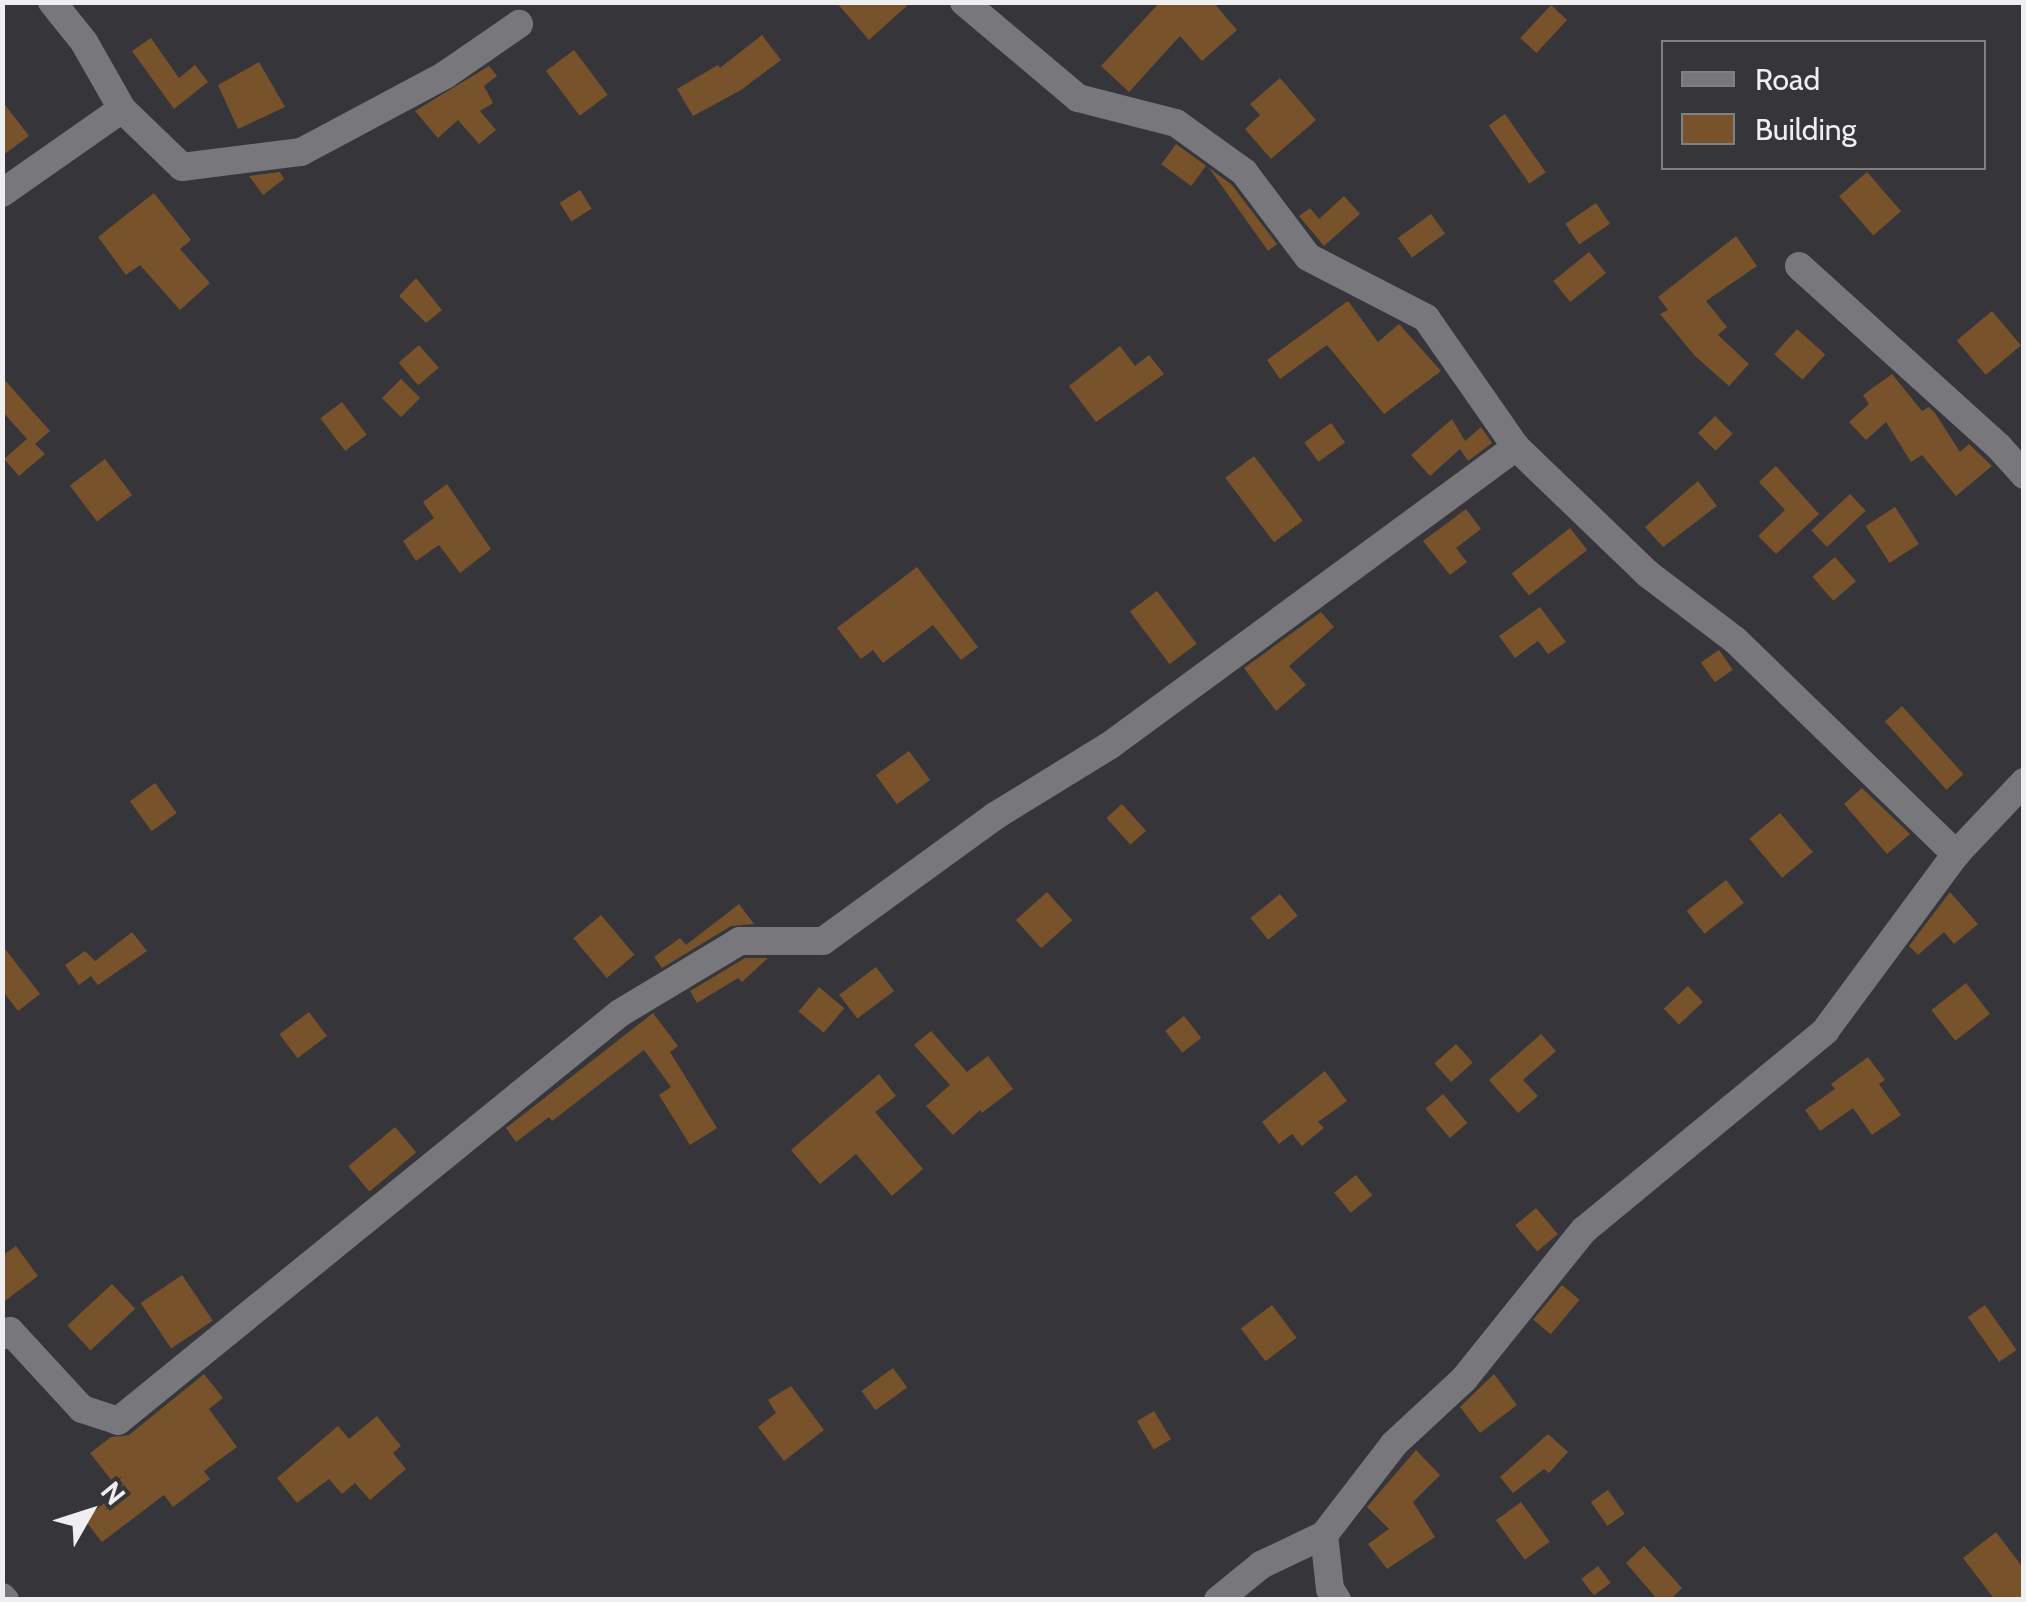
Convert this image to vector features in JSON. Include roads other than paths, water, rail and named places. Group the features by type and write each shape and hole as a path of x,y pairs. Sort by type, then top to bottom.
{"street":[{"path":"52,2 84,42 122,110 182,167 302,152 445,75 518,24"},
{"path":"964,2 1078,98 1176,124 1244,172 1308,257 1426,318 1516,447 1648,574 1735,640 1956,854"},
{"path":"2,193 122,110"},
{"path":"1799,266 1999,447 2024,475"},
{"path":"2,1336 10,1331 82,1410 118,1421 620,1013 740,941 824,941 995,816 1109,746 1516,447"},
{"path":"1218,1600 1261,1565 1324,1535 1394,1444 1464,1379 1584,1230 1825,1031 1956,854 2024,782"},
{"path":"1324,1535 1330,1590 1336,1600"}]}
